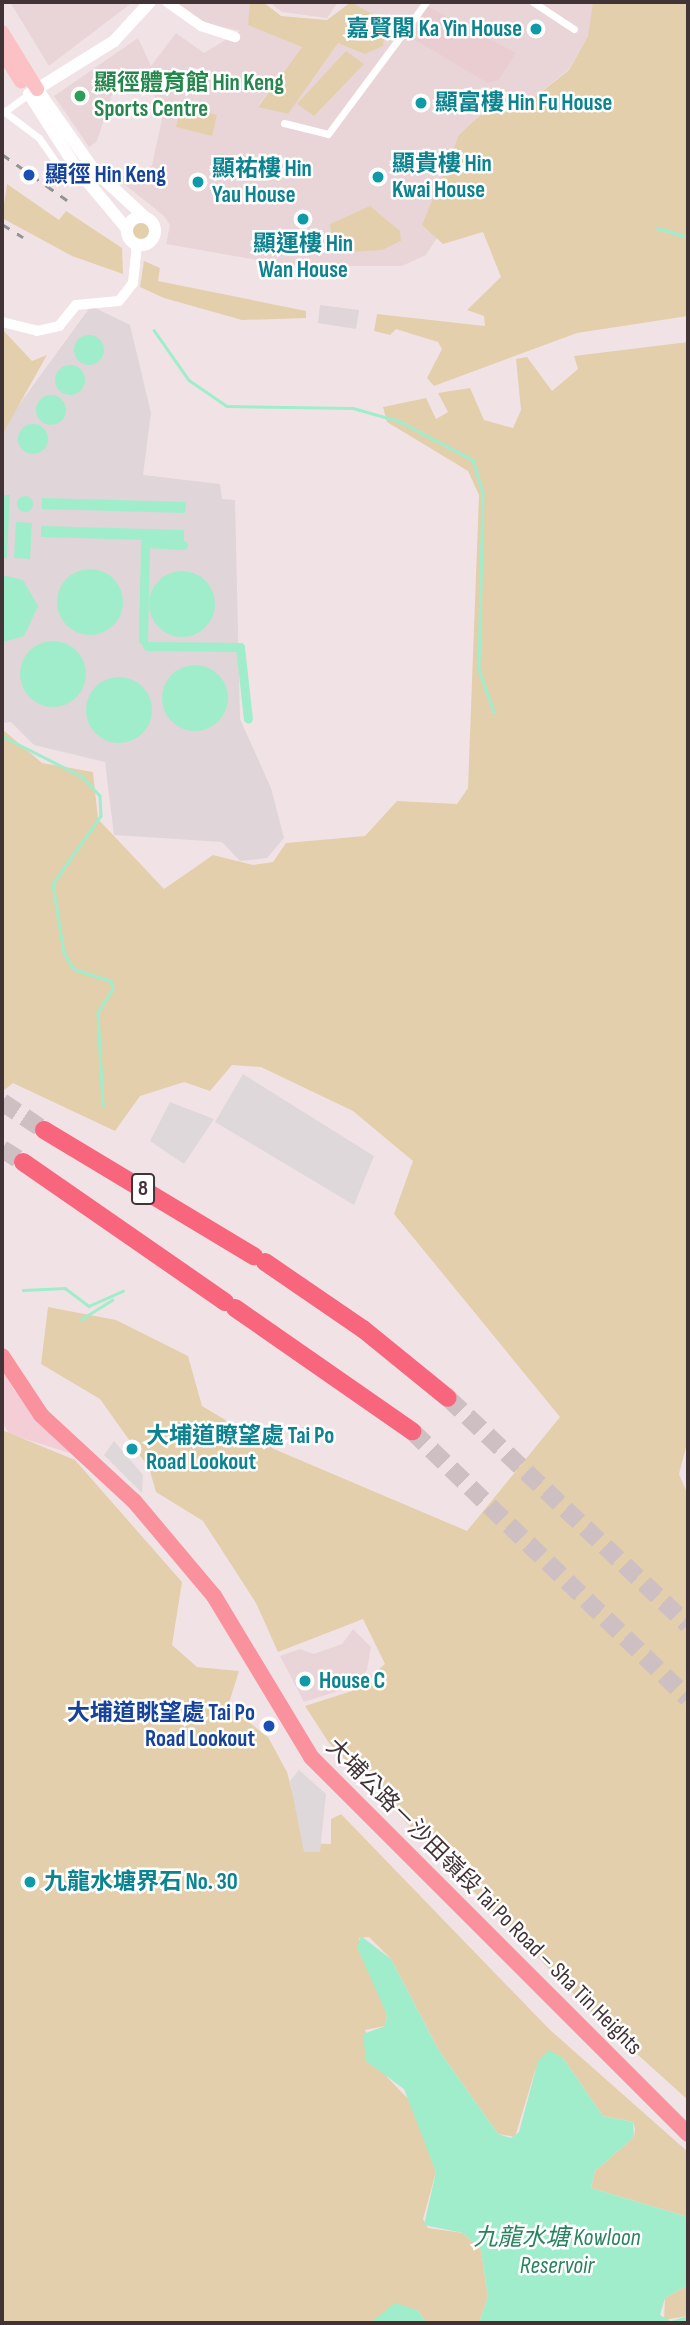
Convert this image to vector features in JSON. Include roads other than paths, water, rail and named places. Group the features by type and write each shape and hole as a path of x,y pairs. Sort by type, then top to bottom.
{"highway":[{"name":"8","path":"44,1130 260,1259 363,1329 448,1398"},
{"name":"8","path":"23,1162 412,1431"}],"main road":[{"path":"2,32 33,91"},
{"path":"2,51 33,91"},
{"name":"大埔公路－沙田嶺段 Tai Po Road – Sha Tin Heights","path":"2,1356 41,1415 135,1501 214,1596 311,1757 688,2134"}],"street":[{"path":"77,169 57,164 39,138 3,111 114,41 150,2"},
{"path":"167,2 201,26 235,37"},
{"path":"284,123 328,134 426,2"},
{"path":"533,2 574,29"},
{"path":"2,322 37,331 59,326 76,305 119,301 133,283 137,244 77,169 33,91"},
{"path":"33,91 86,161 145,217 155,232 137,244"},
{"path":"127,229 131,221 145,217"}],"water":[{"path":"89,335 95,336 103,344 103,356 95,364 89,365 83,364 75,356 74,350 75,344 83,336"},
{"path":"70,365 76,366 84,374 84,386 76,394 70,395 64,394 56,386 55,380 56,374 64,366"},
{"path":"51,395 57,396 65,404 65,416 57,424 51,425 45,424 37,416 36,410 37,404 45,396"},
{"path":"33,424 39,425 47,433 47,445 39,453 33,454 27,453 19,445 18,439 19,433 27,425"},
{"path":"2,495 10,495 7,558 2,558"},
{"path":"22,496 28,496 33,504 31,510 22,512 17,507 17,501"},
{"path":"42,498 186,502 185,513 42,509"},
{"path":"16,522 32,523 30,559 14,558"},
{"path":"41,526 184,530 184,541 41,537"},
{"path":"83,569 97,569 109,574 118,583 123,602 121,615 114,626 97,635 83,635 71,630 62,621 57,609 57,595 62,583 71,574"},
{"path":"176,571 188,571 206,580 213,591 213,617 206,628 195,635 176,637 163,632 154,623 149,610 149,598 154,585 163,576"},
{"path":"2,575 23,580 38,606 24,636 3,642"},
{"path":"47,641 59,641 77,650 84,661 84,687 77,698 66,705 47,707 34,702 25,693 20,680 20,668 25,655 34,646"},
{"path":"189,665 201,665 219,674 226,685 226,711 219,722 208,729 189,731 176,726 167,717 162,704 162,692 167,679 176,670"},
{"path":"113,677 125,677 143,686 150,697 150,723 143,734 132,741 113,743 100,738 91,729 86,716 86,704 91,691 100,682"},
{"name":"九龍水塘 Kowloon Reservoir","path":"361,1936 391,1959 438,2049 498,2134 511,2138 519,2132 538,2061 549,2050 563,2058 603,2116 633,2122 634,2137 595,2171 591,2188 688,2217 688,2285 665,2298 660,2315 671,2321 688,2316 688,2323 479,2323 488,2297 481,2250 463,2233 424,2225 436,2172 404,2089 366,2061 363,2034 385,2026 387,2015 357,1947"},
{"name":"九龍水塘 Kowloon Reservoir","path":"395,2303 417,2310 427,2323 370,2323"}],"waterway":[{"path":"657,228 688,237"},
{"path":"154,330 189,380 227,406 353,408 399,421 473,460 483,493 479,670 494,712"},
{"path":"143,640 145,543 183,545"},
{"path":"147,646 240,647 248,719"},
{"path":"2,736 83,777 100,796 101,816 53,884 64,953 74,969 111,981 113,989 98,1013 103,1106"},
{"path":"23,1290 65,1288 89,1306 123,1291"},
{"path":"80,1320 112,1300"}],"tunnel":[{"path":"2,1102 44,1130"},
{"path":"2,1149 23,1162"},
{"path":"448,1398 688,1625"},
{"path":"412,1431 688,1698"}],"railway":[{"path":"2,154 67,200"},
{"path":"2,224 23,237"}],"place":[{"name":"嘉賢閣 Ka Yin House","path":"536,29"},
{"name":"顯徑體育館 Hin Keng Sports Centre","path":"80,96"},
{"name":"顯富樓 Hin Fu House","path":"421,103"},
{"name":"顯徑 Hin Keng","path":"29,175"},
{"name":"顯貴樓 Hin Kwai House","path":"378,177"},
{"name":"顯祐樓 Hin Yau House","path":"198,182"},
{"name":"顯運樓 Hin Wan House","path":"303,219"},
{"name":"大埔道瞭望處 Tai Po Road Lookout","path":"132,1449"},
{"name":"House C","path":"305,1681"},
{"name":"大埔道眺望處 Tai Po Road Lookout","path":"269,1726"},
{"name":"九龍水塘界石 No. 30","path":"30,1882"}]}
